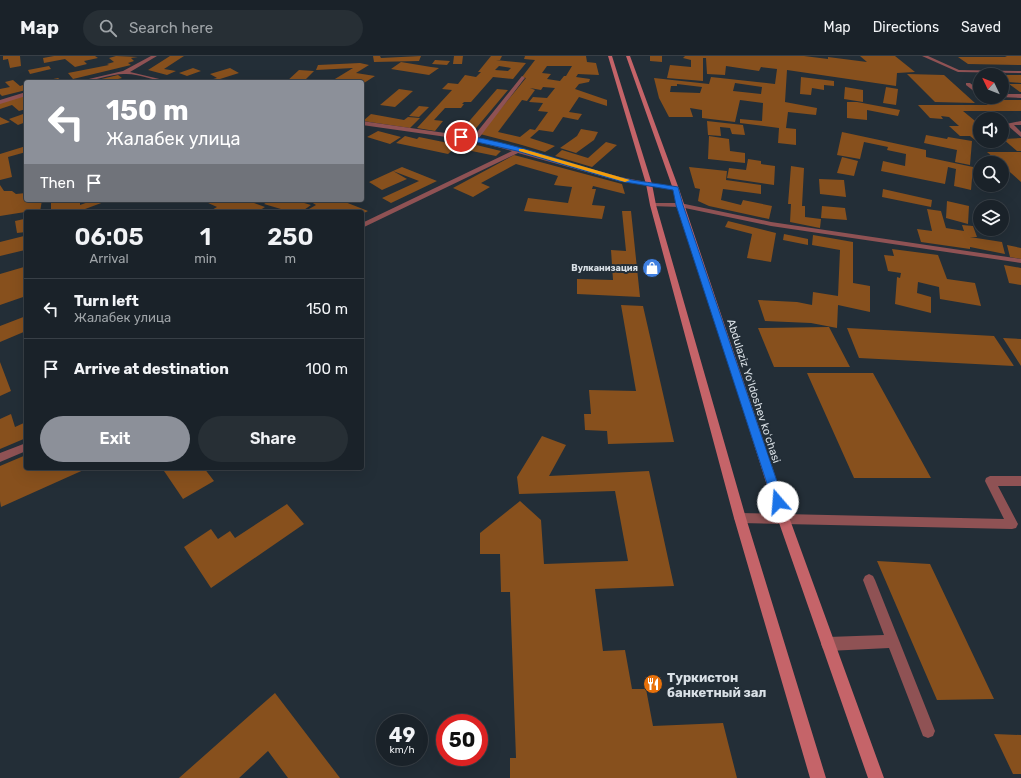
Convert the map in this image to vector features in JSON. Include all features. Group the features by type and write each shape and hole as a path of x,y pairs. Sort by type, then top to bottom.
{"main road":[{"path":"610,56 649,184 653,204 740,518 818,778"},
{"name":"Abdulaziz Yoʻldoshev koʻchasi","path":"628,56 676,189 680,205 784,517 876,778"}],"street":[{"path":"88,80 124,72 155,56"},
{"path":"924,56 958,71 1021,72"},
{"path":"124,72 160,80"},
{"path":"475,139 522,78"},
{"path":"968,84 973,88"},
{"path":"0,102 24,95"},
{"path":"1009,96 1021,96"},
{"path":"1021,122 1009,124 1021,135"},
{"path":"364,123 475,139 619,179 676,189"},
{"path":"364,225 519,150"},
{"path":"653,204 680,205 771,224 1021,261"},
{"path":"0,458 24,448"},
{"path":"740,518 784,517 1012,524 990,481 1021,481"},
{"path":"869,580 928,731"},
{"path":"828,644 893,641"}],"building":[{"path":"3,56 20,56 21,66 10,68 8,59 3,60"},
{"path":"54,56 95,56 98,58 84,61 87,64 75,67 65,59 44,63 43,58"},
{"path":"116,56 138,57 131,58 134,61 128,63 131,65 73,79 68,73 109,65 107,64 114,62 109,58"},
{"path":"170,56 184,56 164,69 176,71 167,75 148,70"},
{"path":"373,56 380,56 381,58 421,56 419,61 374,62"},
{"path":"454,56 463,56 462,64 453,64"},
{"path":"491,56 502,56 500,60 496,60 526,63 513,79 493,77 471,102 464,102 461,108 445,108 434,120 443,121 435,131 417,128 452,90 442,89 448,83 458,84 465,75 476,77 481,72 478,72","holes":["499,66 511,68 508,71 495,70"]},
{"path":"525,56 586,56 587,62 596,63 599,75 578,74 576,77 590,79 589,82 579,84 575,89 607,100 607,106 579,97 569,112 582,114 578,120 563,117 553,132 539,130 530,138 555,146 545,152 480,134 526,78 522,77 535,60 524,59","holes":["547,66 572,66 566,76 564,76 560,81 547,79 551,74 542,73","543,87 555,88 547,98 533,97 529,102 543,103 538,111 548,112 535,130 530,129 520,137 498,132 522,100 527,101 535,90 530,88 541,90"]},
{"path":"650,56 662,56 662,62 650,61"},
{"path":"685,56 804,56 828,59 828,57 867,62 860,56 895,56 915,72 897,73 896,86 787,70 785,102 817,108 816,115 788,112 786,128 796,129 796,145 778,143 779,128 740,123 740,119 762,121 763,103 740,100 735,122 702,118 702,110 690,108 693,117 669,117 659,98 654,78 709,84 711,77 775,84 777,69 761,67 759,71 726,66 725,75 707,74 706,58 703,58 703,81 667,78 670,65 691,67 691,60 683,58","holes":["735,83 762,87 761,94 733,91","677,84 702,87 700,93 670,92 671,86 677,86"]},
{"path":"1005,56 1021,56 1021,65 968,64 958,57 1007,57"},
{"path":"435,60 450,61 447,65 432,64"},
{"path":"401,62 439,68 429,75 391,69"},
{"path":"360,63 369,65 356,73 375,76 364,83 364,80 333,80 353,68 316,70 318,65"},
{"path":"49,66 51,69 30,74 28,70"},
{"path":"193,68 201,71 187,76 179,73"},
{"path":"230,68 239,73 220,79 222,80 210,80 217,78 210,74"},
{"path":"299,70 314,71 305,80 288,80"},
{"path":"907,74 944,75 973,101 973,103 935,102"},
{"path":"118,75 122,78 114,80 97,80"},
{"path":"1009,75 1021,75 1021,83 1009,82"},
{"path":"801,77 834,81 834,86 824,85 824,90 812,88 811,95 800,94"},
{"path":"58,78 61,80 49,80"},
{"path":"13,80 20,86 24,85 24,90 2,96 0,94 0,89 10,87 5,82"},
{"path":"1009,84 1021,84 1020,92"},
{"path":"845,87 863,90 863,102 844,99"},
{"path":"886,87 898,89 896,105 883,103"},
{"path":"399,89 413,91 395,107 380,105"},
{"path":"497,89 508,90 472,133 446,131 450,125 465,126"},
{"path":"24,96 24,110 19,111 12,105 0,109 0,102"},
{"path":"1009,100 1021,100 1021,111 963,111 973,119 973,138 970,136 960,136 949,126 959,126 949,117 941,116 943,119 930,118 918,105 988,105 987,104 1009,104"},
{"path":"847,102 857,102 900,110 898,116 867,110 867,120 847,118"},
{"path":"419,106 429,107 419,117 409,116"},
{"path":"24,114 24,123 18,125 9,119"},
{"path":"371,114 404,120 408,117 420,118 410,128 364,120"},
{"path":"0,117 10,122 0,125"},
{"path":"707,121 743,125 745,135 732,134 730,128 720,127 721,136 708,135"},
{"path":"581,129 598,132 594,140 576,153 560,148 577,136"},
{"path":"378,131 401,137 390,144 367,137"},
{"path":"842,132 926,150 926,157 973,167 971,190 954,186 956,169 948,167 945,184 881,171 883,161 905,166 906,154 887,150 888,147 864,142 860,159 837,155"},
{"path":"926,135 947,139 948,137 972,141 970,165 955,162 957,150 924,143"},
{"path":"405,136 417,139 419,137 458,145 448,154 396,143"},
{"path":"709,136 729,139 730,151 745,153 745,163 708,159"},
{"path":"1021,138 1021,151 1017,151 1009,144 1009,139"},
{"path":"464,142 501,151 496,156 457,148"},
{"path":"606,142 617,145 592,167 555,156 562,150 588,158"},
{"path":"24,147 24,153 8,157 12,177 0,180 0,154"},
{"path":"987,152 1021,152 1021,182 1009,171 1009,156 992,156"},
{"path":"514,155 622,184 625,194 593,186 592,189 596,189 592,205 605,206 602,219 524,211 528,198 568,203 572,187 554,185 558,176 516,164 481,183 490,187 473,197 453,188"},
{"path":"842,157 858,161 854,176 837,173"},
{"path":"748,159 761,161 761,164 775,166 774,185 727,178 729,168 746,170"},
{"path":"791,166 804,168 802,206 805,206 805,217 821,219 820,228 790,222 791,204 788,204"},
{"path":"402,167 437,181 391,203 382,198 419,181 393,171"},
{"path":"689,167 727,171 726,180 761,185 761,194 723,189 721,200 741,205 743,200 772,206 769,219 709,206 698,201 700,189 695,188"},
{"path":"393,171 407,179 382,190 369,182"},
{"path":"819,179 844,180 846,197 820,194"},
{"path":"0,185 4,191 12,191 16,194 24,193 24,202 42,202 40,210 24,210 24,212 0,216"},
{"path":"883,189 932,200 931,207 882,197"},
{"path":"947,201 969,206 968,224 946,218"},
{"path":"51,202 80,202 80,205 88,202 104,202 82,210 51,210"},
{"path":"206,202 252,202 265,207 260,210 212,210 217,207"},
{"path":"267,202 301,202 311,205 304,210 284,210 264,204"},
{"path":"311,202 345,202 368,211 364,213 364,210 309,209 316,205"},
{"path":"822,206 845,208 847,220 821,218"},
{"path":"927,209 941,211 946,228 964,231 962,225 973,226 973,236 977,237 970,237 1002,242 1005,254 970,247 970,249 921,242 917,229 932,231"},
{"path":"622,211 631,211 640,297 577,294 577,279 613,280 611,250 626,251"},
{"path":"24,219 24,232 17,233 15,221"},
{"path":"728,221 776,233 771,262 747,258 752,234 725,227"},
{"path":"784,234 808,239 808,245 783,240"},
{"path":"813,235 853,242 853,283 870,286 870,312 838,305 837,328 811,323 765,321 758,300 797,302 812,305 813,292 838,296 840,250 812,245"},
{"path":"24,236 24,250 0,256 0,242"},
{"path":"1007,245 1021,248 1021,259 1010,257"},
{"path":"892,249 938,255 947,279 975,283 981,306 940,299 939,287 918,282 917,293 931,297 931,313 895,304 897,277 900,278 901,273 888,271 884,255 894,256"},
{"path":"1004,265 1021,268 1021,285 1009,283"},
{"path":"24,267 24,297 0,305 0,274"},
{"path":"621,305 643,306 674,442 608,444 607,431 585,430 584,414 591,414 589,390 636,391"},
{"path":"24,317 24,332 0,342 0,326"},
{"path":"829,327 850,367 774,367 758,328"},
{"path":"847,328 994,336 1014,366 859,358"},
{"path":"1003,338 1021,339 1021,366"},
{"path":"0,362 11,391 0,396"},
{"path":"807,373 873,373 931,478 854,478"},
{"path":"11,414 15,427 24,423 24,439 0,449 0,419"},
{"path":"542,436 566,445 549,476 649,471 674,586 595,589 603,651 625,650 632,689 646,689 653,726 723,723 737,778 510,778 510,758 516,758 510,592 501,592 500,554 480,554 480,533 520,501 541,520 544,564 628,561 615,491 519,494 517,477"},
{"path":"24,456 24,470 84,470 1,507 0,466"},
{"path":"163,470 206,470 214,481 183,499"},
{"path":"287,504 304,524 211,588 184,547 211,529 218,539 230,531 235,538"},
{"path":"877,561 930,564 994,699 937,700"},
{"path":"275,693 340,778 288,778 268,751 239,778 179,778"},
{"path":"994,734 1021,735 1021,774 1013,774"}],"slow traffic":[{"path":"521,150 619,179 627,180"}],"place":[{"name":"Вулканизация","path":"652,268"},
{"name":"Туркистон банкетный зал","path":"653,684"}],"route":[{"path":"461,137 519,150 619,179 676,189 778,502"}]}
